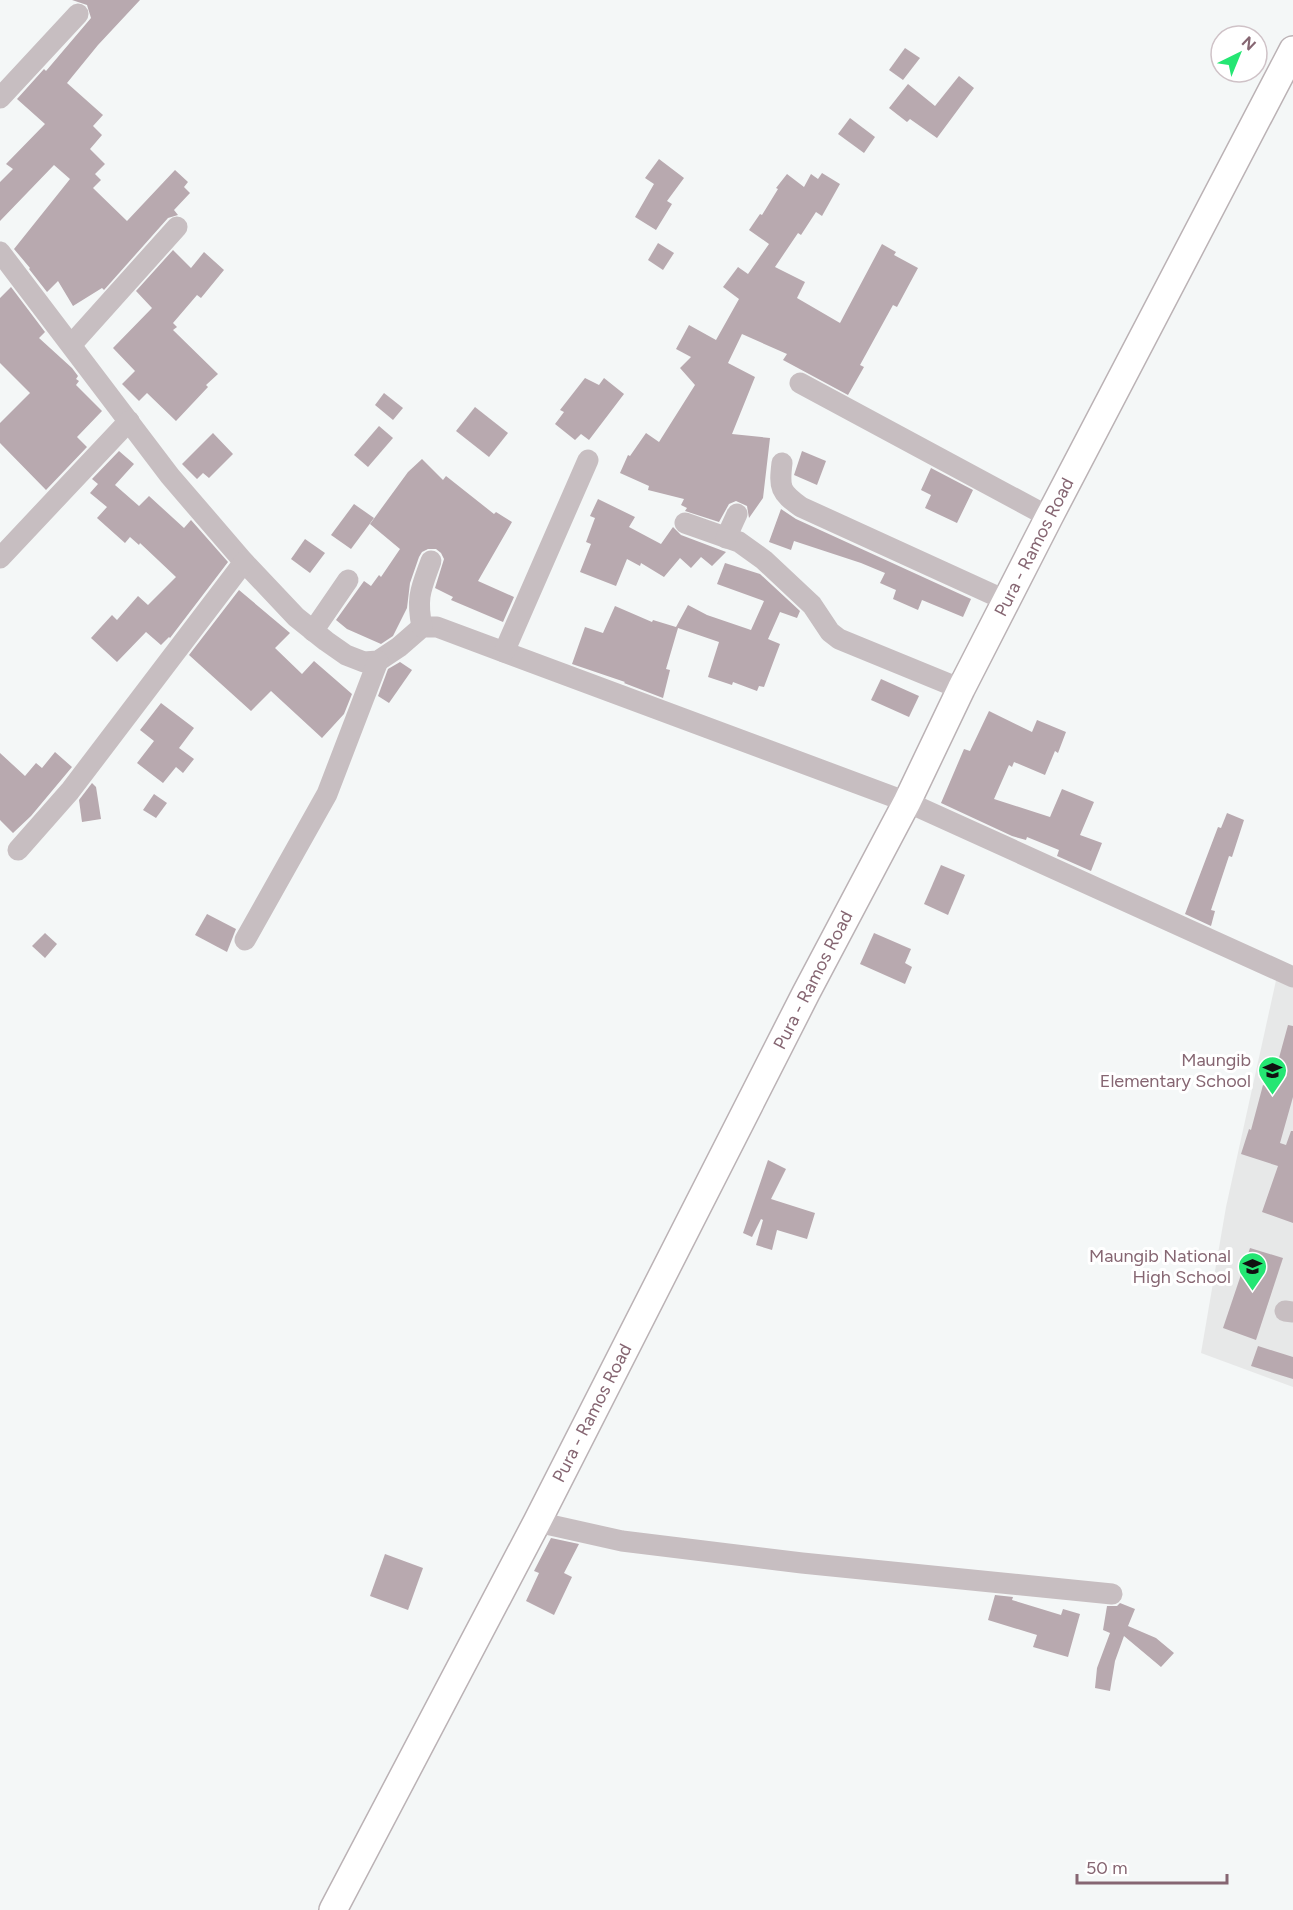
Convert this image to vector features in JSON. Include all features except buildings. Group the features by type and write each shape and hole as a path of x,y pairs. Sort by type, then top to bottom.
{"main road":[{"name":"Pura - Ramos Road","path":"333,1910 537,1522 800,1004 907,802 961,688 1293,50"}],"street":[{"path":"0,98 78,14"},
{"path":"72,344 177,227"},
{"path":"0,252 170,476 244,562 296,617 346,655 364,662 378,661 399,648 422,627 437,627 907,802 1293,976"},
{"path":"800,383 1049,517"},
{"path":"0,558 129,422"},
{"path":"504,652 588,460"},
{"path":"782,464 779,483 782,492 801,507 1007,601"},
{"path":"726,538 737,514"},
{"path":"685,523 739,542 764,560 812,605 830,632 839,639 961,688"},
{"path":"422,627 418,607 419,595 431,561"},
{"path":"18,850 70,791 244,562"},
{"path":"313,631 348,580"},
{"path":"245,940 327,794 378,661"},
{"path":"537,1522 622,1541 734,1555 1112,1594"}],"shaded area":[{"path":"1277,976 1293,983 1293,1387 1201,1353 1226,1207"}],"place":[{"name":"Maungib Elementary School","path":"1272,1096"},
{"name":"Maungib National High School","path":"1252,1292"}]}
